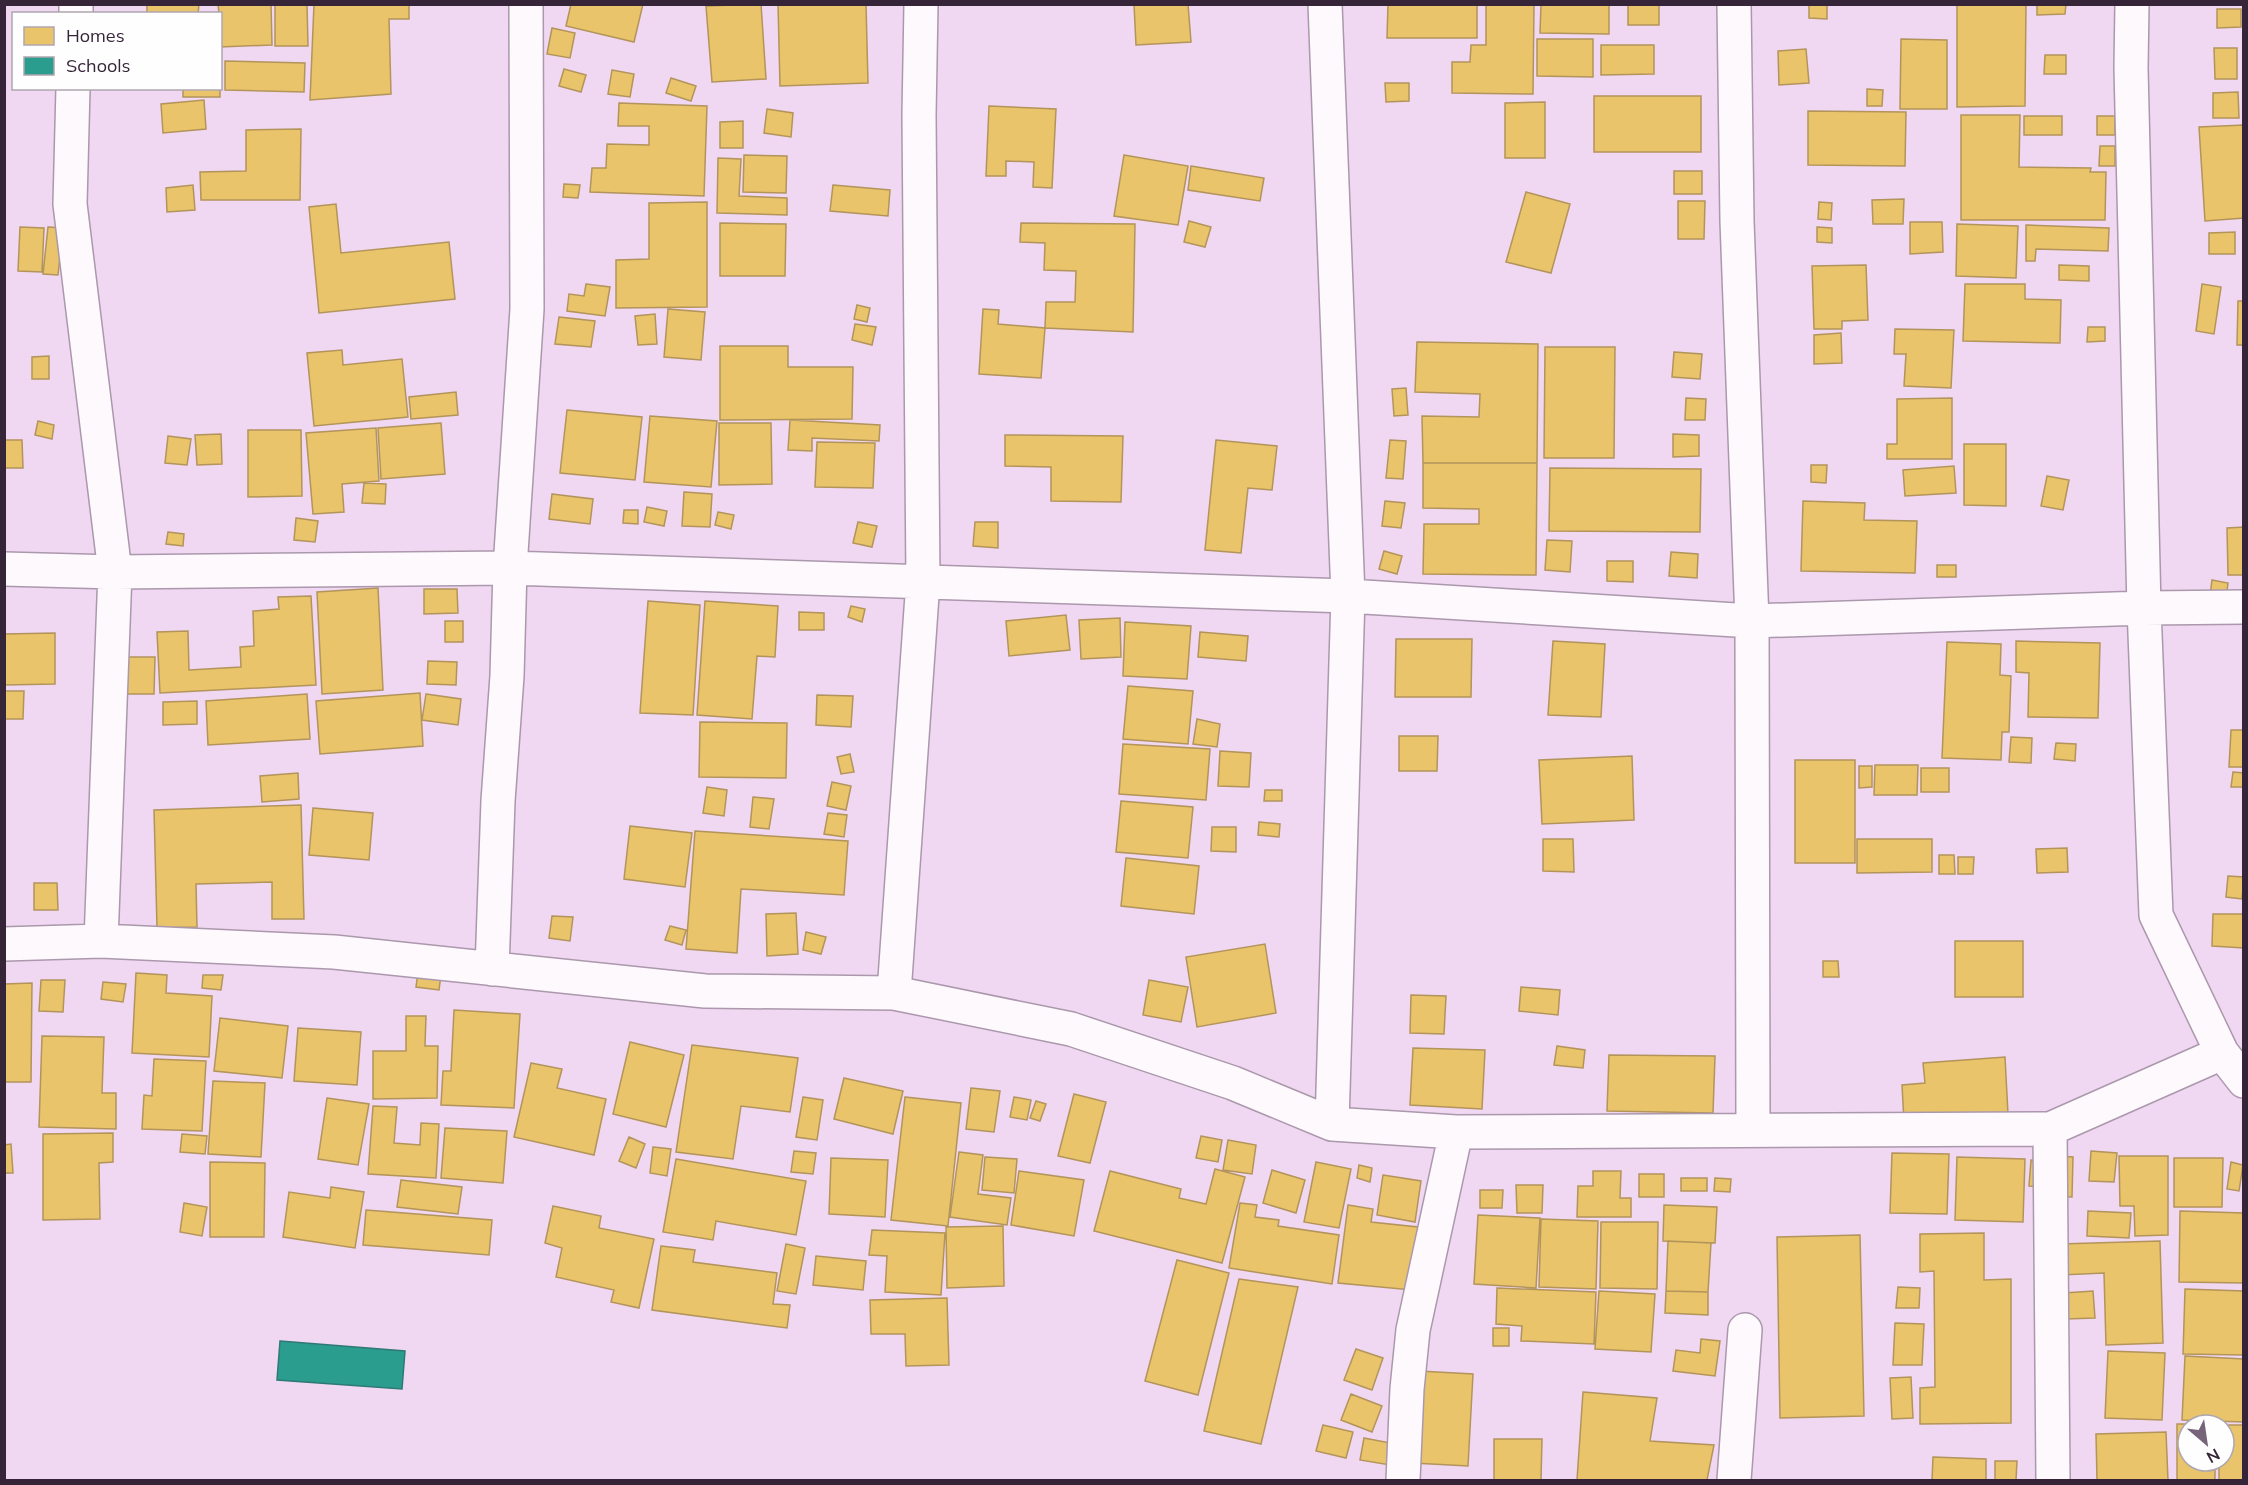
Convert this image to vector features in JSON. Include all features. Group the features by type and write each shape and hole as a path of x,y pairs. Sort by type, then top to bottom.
{"street":[{"path":"492,969 498,801 507,676 510,568 528,309 526,4"},
{"path":"894,993 923,581 921,4"},
{"path":"1325,4 1348,596 1332,1124"},
{"path":"1734,4 1737,221 1752,621 1753,1129"},
{"path":"2132,4 2131,80 2144,608 2156,915 2222,1053 2244,1081"},
{"path":"73,90 70,204 115,572 101,941"},
{"path":"4,569 115,572 510,568 1348,596 1752,621 2144,608 2244,607"},
{"path":"4,944 101,941 334,952 705,991 894,993 1071,1029 1233,1083 1332,1124 1456,1132 2050,1129 2222,1053"},
{"path":"2050,1129 2053,1480"},
{"path":"1403,1480 1407,1389 1413,1330 1456,1132"},
{"path":"1734,1480 1745,1330"}],"building: Homes":[{"path":"147,4 199,4 198,12 147,12"},
{"path":"218,4 271,4 272,45 222,47 222,12 219,12"},
{"path":"314,4 409,4 409,19 389,19 391,94 310,100"},
{"path":"571,4 643,4 634,42 566,26"},
{"path":"761,4 766,79 712,82 706,6"},
{"path":"778,4 866,4 868,83 780,86"},
{"path":"1134,4 1188,4 1191,42 1136,45"},
{"path":"1388,4 1477,4 1477,38 1387,38"},
{"path":"1486,4 1534,4 1533,94 1452,93 1452,62 1470,62 1471,45 1486,45"},
{"path":"1541,4 1609,4 1609,34 1540,33"},
{"path":"1628,4 1659,4 1659,25 1628,25"},
{"path":"1809,4 1827,4 1827,19 1809,18"},
{"path":"1957,4 2026,4 2025,106 1957,107"},
{"path":"2037,4 2066,4 2065,14 2037,15"},
{"path":"275,5 307,5 308,46 275,46"},
{"path":"2217,9 2241,9 2241,27 2217,28"},
{"path":"552,28 575,33 570,58 547,54"},
{"path":"1537,39 1593,39 1593,77 1537,76"},
{"path":"1901,39 1947,40 1947,109 1900,109"},
{"path":"1601,45 1654,45 1654,74 1601,75"},
{"path":"2214,48 2237,48 2237,79 2215,79"},
{"path":"1806,49 1809,83 1779,85 1778,51"},
{"path":"2045,55 2066,55 2066,74 2044,74"},
{"path":"225,61 305,63 304,92 225,90"},
{"path":"564,69 586,75 581,92 559,86"},
{"path":"612,70 634,74 630,97 608,94"},
{"path":"671,78 696,86 691,101 666,93"},
{"path":"1385,83 1409,83 1409,101 1386,102"},
{"path":"1867,89 1883,90 1882,106 1867,106"},
{"path":"183,90 220,90 220,97 183,97"},
{"path":"2238,92 2239,118 2213,118 2213,93"},
{"path":"1594,96 1701,96 1701,152 1594,152"},
{"path":"204,100 206,129 163,133 161,104"},
{"path":"1545,102 1545,158 1505,158 1505,103"},
{"path":"619,103 707,106 704,196 590,192 592,168 606,168 607,144 649,145 649,126 618,126"},
{"path":"989,106 1056,109 1052,188 1033,187 1034,162 1006,161 1006,176 986,176"},
{"path":"767,109 793,113 791,137 764,133"},
{"path":"1808,111 1906,112 1905,166 1808,165"},
{"path":"1961,115 2020,115 2019,167 2091,168 2090,172 2106,172 2105,220 1961,220"},
{"path":"2024,116 2062,116 2062,135 2024,135"},
{"path":"2097,116 2115,116 2115,135 2097,135"},
{"path":"743,121 743,148 720,148 720,122"},
{"path":"2244,125 2244,218 2205,221 2199,127"},
{"path":"301,129 300,200 201,200 200,172 246,171 246,130"},
{"path":"2100,146 2115,146 2115,166 2099,166"},
{"path":"744,155 787,156 786,193 743,192"},
{"path":"1124,155 1188,166 1178,225 1114,216"},
{"path":"718,158 741,159 739,196 787,198 787,215 717,213"},
{"path":"1191,166 1264,178 1260,201 1188,190"},
{"path":"1674,171 1702,171 1702,194 1674,194"},
{"path":"564,184 580,185 578,198 563,197"},
{"path":"193,185 195,210 167,212 166,188"},
{"path":"833,185 890,190 888,216 830,211"},
{"path":"1526,192 1570,204 1551,273 1506,262"},
{"path":"1904,199 1903,224 1873,224 1872,200"},
{"path":"1678,201 1705,201 1704,239 1678,239"},
{"path":"707,202 707,307 616,308 616,260 649,259 649,203"},
{"path":"1819,202 1832,203 1831,220 1818,219"},
{"path":"336,204 341,253 449,242 455,299 319,313 309,207"},
{"path":"1189,221 1211,227 1205,247 1184,242"},
{"path":"1910,222 1942,222 1943,252 1910,254"},
{"path":"720,223 786,224 785,276 720,276"},
{"path":"1021,223 1135,224 1133,332 1045,328 1046,302 1075,302 1076,271 1044,270 1045,243 1020,242"},
{"path":"1957,224 2018,226 2016,278 1956,276"},
{"path":"2026,225 2109,228 2108,251 2036,249 2035,261 2026,261"},
{"path":"20,227 44,228 42,272 18,271"},
{"path":"48,227 63,228 58,275 43,274"},
{"path":"1817,227 1832,228 1832,243 1817,242"},
{"path":"2235,232 2235,254 2209,254 2209,233"},
{"path":"1866,265 1868,320 1842,321 1842,329 1814,329 1812,266"},
{"path":"2059,265 2089,266 2089,281 2059,280"},
{"path":"586,284 610,287 605,316 567,311 569,294 584,296"},
{"path":"1965,284 2025,284 2025,299 2061,300 2060,343 1963,341"},
{"path":"2202,284 2221,287 2214,334 2196,331"},
{"path":"2238,301 2244,301 2244,345 2237,345"},
{"path":"857,305 870,308 867,322 854,319"},
{"path":"668,309 705,312 701,360 664,357"},
{"path":"983,309 999,310 998,324 1045,328 1041,378 979,374"},
{"path":"655,314 657,344 638,345 635,316"},
{"path":"559,317 595,321 591,347 555,344"},
{"path":"855,324 876,327 872,345 852,340"},
{"path":"2088,327 2105,327 2105,341 2087,342"},
{"path":"1895,329 1954,330 1951,388 1904,386 1906,354 1894,354"},
{"path":"1841,333 1842,363 1814,364 1814,335"},
{"path":"1417,342 1538,344 1537,463 1423,463 1422,416 1479,417 1480,394 1415,392"},
{"path":"720,346 788,346 788,367 853,367 852,419 720,420"},
{"path":"1545,347 1615,347 1614,458 1544,458"},
{"path":"342,350 343,365 402,359 408,417 314,426 307,353"},
{"path":"1674,352 1702,354 1700,379 1672,377"},
{"path":"49,356 49,379 32,379 32,357"},
{"path":"1406,388 1408,415 1394,416 1392,389"},
{"path":"456,392 458,415 411,419 409,397"},
{"path":"1686,398 1706,399 1705,420 1685,420"},
{"path":"1952,398 1952,459 1887,459 1887,444 1897,444 1897,399"},
{"path":"567,410 642,417 635,480 560,473"},
{"path":"650,416 717,421 711,487 644,482"},
{"path":"790,420 880,425 879,441 812,438 812,451 788,450"},
{"path":"38,421 54,425 52,439 35,435"},
{"path":"441,423 445,474 381,479 378,428"},
{"path":"719,423 771,423 772,484 719,485"},
{"path":"376,428 379,481 342,484 344,512 313,514 306,433"},
{"path":"248,430 301,430 302,496 248,497"},
{"path":"221,434 222,464 197,465 195,435"},
{"path":"1673,434 1699,435 1699,456 1673,457"},
{"path":"1005,435 1123,436 1121,502 1051,501 1051,467 1005,466"},
{"path":"168,436 191,439 187,465 165,463"},
{"path":"4,440 22,440 23,468 4,468"},
{"path":"1216,440 1277,446 1272,490 1248,488 1241,553 1205,550"},
{"path":"1390,440 1406,441 1403,479 1386,478"},
{"path":"817,442 875,443 873,488 815,487"},
{"path":"1964,444 2006,444 2006,506 1964,505"},
{"path":"1423,463 1537,463 1536,575 1423,574 1424,524 1479,524 1479,509 1423,508"},
{"path":"1811,465 1827,465 1826,483 1811,482"},
{"path":"1954,466 1956,493 1905,496 1903,470"},
{"path":"1550,468 1701,469 1700,532 1549,531"},
{"path":"2047,476 2069,480 2063,510 2041,506"},
{"path":"364,483 386,484 385,504 362,503"},
{"path":"684,492 712,494 710,527 682,526"},
{"path":"552,494 593,499 590,524 549,519"},
{"path":"1385,501 1405,503 1401,528 1382,526"},
{"path":"1803,501 1865,503 1864,520 1917,521 1915,573 1801,571"},
{"path":"647,507 667,511 664,526 644,522"},
{"path":"624,510 638,510 638,524 623,523"},
{"path":"718,512 734,515 731,529 715,525"},
{"path":"296,518 318,521 315,542 294,540"},
{"path":"858,522 877,526 872,547 853,543"},
{"path":"975,522 998,522 998,548 973,546"},
{"path":"2244,527 2244,575 2228,575 2227,528"},
{"path":"168,532 184,534 183,546 166,544"},
{"path":"1547,540 1572,541 1570,572 1545,570"},
{"path":"1384,551 1402,556 1397,574 1379,569"},
{"path":"1671,552 1698,554 1697,578 1669,576"},
{"path":"1607,561 1633,561 1633,582 1607,581"},
{"path":"1937,565 1956,565 1956,577 1937,577"},
{"path":"2212,580 2228,583 2226,598 2210,596"},
{"path":"378,588 383,690 322,694 317,592"},
{"path":"424,589 457,589 458,613 424,614"},
{"path":"311,596 316,685 160,693 157,632 188,631 189,670 241,667 240,647 254,646 253,611 279,609 278,597"},
{"path":"648,601 700,605 693,715 640,713"},
{"path":"705,601 778,606 775,657 757,656 752,719 697,715"},
{"path":"851,606 865,609 862,622 848,617"},
{"path":"799,612 824,613 824,630 799,630"},
{"path":"1066,615 1070,650 1009,656 1006,621"},
{"path":"1120,618 1121,657 1081,659 1079,620"},
{"path":"445,621 463,621 463,642 445,642"},
{"path":"1125,622 1191,626 1187,679 1123,676"},
{"path":"1200,632 1248,636 1246,661 1198,657"},
{"path":"55,633 55,684 4,685 4,634"},
{"path":"1396,639 1472,639 1471,697 1395,697"},
{"path":"1553,641 1605,644 1601,717 1548,715"},
{"path":"2016,641 2100,643 2098,718 2028,717 2029,673 2016,672"},
{"path":"1947,642 2001,644 2000,675 2011,676 2009,732 2002,732 2001,760 1942,758"},
{"path":"121,657 155,657 154,694 121,694"},
{"path":"428,661 457,662 456,685 427,684"},
{"path":"1128,686 1193,691 1188,744 1123,739"},
{"path":"4,691 24,691 23,719 4,719"},
{"path":"420,693 423,746 320,754 316,701"},
{"path":"307,694 310,739 208,745 206,701"},
{"path":"426,694 461,699 458,725 422,720"},
{"path":"817,695 853,696 851,727 816,725"},
{"path":"197,701 197,724 163,725 163,702"},
{"path":"1197,719 1220,724 1217,747 1193,744"},
{"path":"700,722 787,723 786,778 699,777"},
{"path":"2231,730 2244,730 2244,767 2229,767"},
{"path":"1399,736 1438,736 1437,771 1399,771"},
{"path":"2011,737 2032,738 2031,763 2009,762"},
{"path":"2056,743 2076,744 2075,761 2054,759"},
{"path":"1123,744 1210,749 1206,800 1119,794"},
{"path":"1220,751 1251,753 1249,787 1218,786"},
{"path":"850,754 854,772 841,774 837,757"},
{"path":"1632,756 1634,820 1542,824 1539,760"},
{"path":"1795,760 1855,760 1855,863 1795,863"},
{"path":"1875,765 1918,765 1917,795 1874,795"},
{"path":"1859,766 1872,766 1872,787 1859,788"},
{"path":"1921,768 1949,768 1949,792 1921,792"},
{"path":"2233,772 2244,773 2244,787 2231,787"},
{"path":"298,773 299,799 262,802 260,776"},
{"path":"832,782 851,786 846,810 827,806"},
{"path":"707,787 727,790 724,816 703,813"},
{"path":"1265,790 1282,790 1282,801 1264,801"},
{"path":"753,797 774,799 769,829 750,827"},
{"path":"1121,801 1193,807 1188,858 1116,852"},
{"path":"301,805 304,919 272,919 272,882 196,884 197,927 157,928 154,810"},
{"path":"313,808 373,813 369,860 309,855"},
{"path":"828,813 847,815 844,837 824,834"},
{"path":"1259,822 1280,824 1279,837 1258,835"},
{"path":"630,826 692,833 685,887 624,879"},
{"path":"1212,827 1236,827 1236,852 1211,851"},
{"path":"695,831 848,841 844,895 741,889 737,953 686,949"},
{"path":"1543,839 1573,839 1574,872 1543,871"},
{"path":"1857,839 1932,839 1932,872 1857,873"},
{"path":"2067,848 2068,872 2037,873 2036,849"},
{"path":"1939,855 1954,855 1955,874 1939,874"},
{"path":"1958,857 1974,857 1973,874 1958,874"},
{"path":"1126,858 1199,866 1194,914 1121,906"},
{"path":"2228,876 2244,877 2242,899 2226,897"},
{"path":"34,883 57,883 58,910 34,910"},
{"path":"796,913 798,954 767,956 766,914"},
{"path":"2213,914 2244,914 2244,948 2212,946"},
{"path":"552,916 573,917 570,941 549,938"},
{"path":"670,926 686,930 682,945 665,940"},
{"path":"806,932 826,937 821,954 803,950"},
{"path":"1955,941 2023,941 2023,997 1955,997"},
{"path":"1265,944 1276,1013 1197,1027 1186,957"},
{"path":"1823,961 1838,961 1839,977 1823,977"},
{"path":"418,972 441,975 439,990 416,987"},
{"path":"136,973 167,975 166,993 212,996 209,1057 132,1053"},
{"path":"203,975 223,975 221,990 202,988"},
{"path":"41,980 65,980 63,1012 39,1011"},
{"path":"1149,980 1188,987 1181,1022 1143,1015"},
{"path":"103,982 126,984 123,1002 101,999"},
{"path":"32,983 31,1082 4,1082 4,984"},
{"path":"1521,987 1560,990 1558,1015 1519,1011"},
{"path":"1411,995 1446,996 1444,1034 1410,1033"},
{"path":"454,1010 520,1014 514,1108 441,1105 443,1071 451,1071"},
{"path":"406,1016 426,1016 425,1046 438,1046 437,1098 373,1099 373,1051 406,1051"},
{"path":"220,1018 288,1026 282,1078 214,1071"},
{"path":"298,1028 361,1032 357,1085 294,1081"},
{"path":"42,1036 104,1037 102,1093 116,1093 116,1129 39,1127"},
{"path":"630,1042 684,1055 666,1127 613,1114"},
{"path":"692,1045 798,1058 790,1112 741,1106 733,1159 676,1152"},
{"path":"1557,1046 1585,1050 1583,1068 1554,1065"},
{"path":"1413,1048 1485,1050 1482,1109 1410,1105"},
{"path":"1609,1055 1715,1056 1713,1113 1607,1111"},
{"path":"2005,1057 2008,1114 1904,1122 1902,1085 1925,1083 1923,1063"},
{"path":"154,1059 206,1061 202,1131 142,1129 144,1095 152,1096"},
{"path":"531,1063 562,1069 557,1088 606,1099 594,1155 514,1137"},
{"path":"844,1078 903,1091 893,1134 834,1119"},
{"path":"213,1081 265,1083 261,1157 208,1154"},
{"path":"971,1088 1000,1091 994,1132 966,1129"},
{"path":"1074,1094 1106,1102 1090,1163 1058,1156"},
{"path":"803,1097 823,1100 817,1140 796,1137"},
{"path":"905,1097 961,1103 948,1226 891,1220"},
{"path":"1014,1097 1031,1100 1027,1120 1010,1117"},
{"path":"327,1098 369,1104 358,1165 318,1159"},
{"path":"1036,1101 1046,1104 1040,1121 1030,1118"},
{"path":"373,1106 397,1107 394,1143 420,1145 421,1123 439,1124 436,1178 368,1174"},
{"path":"445,1128 507,1131 503,1183 441,1178"},
{"path":"113,1133 113,1162 99,1163 100,1219 43,1220 43,1134"},
{"path":"182,1134 207,1136 205,1154 180,1152"},
{"path":"1201,1136 1222,1140 1218,1162 1196,1158"},
{"path":"629,1137 645,1144 636,1168 619,1161"},
{"path":"1228,1140 1256,1145 1252,1174 1223,1170"},
{"path":"11,1144 13,1173 4,1173 4,1145"},
{"path":"653,1147 671,1149 667,1176 650,1173"},
{"path":"794,1151 816,1153 813,1174 791,1172"},
{"path":"2091,1151 2117,1153 2114,1182 2089,1181"},
{"path":"959,1152 983,1155 978,1194 1011,1198 1007,1225 950,1217"},
{"path":"1892,1153 1949,1154 1947,1214 1890,1213"},
{"path":"2053,1156 2073,1157 2072,1197 2051,1196"},
{"path":"2119,1156 2168,1156 2168,1235 2135,1236 2134,1206 2120,1206"},
{"path":"985,1157 1017,1159 1014,1193 982,1190"},
{"path":"1957,1157 2025,1159 2023,1222 1955,1220"},
{"path":"831,1158 888,1160 885,1217 829,1214"},
{"path":"2174,1158 2223,1158 2222,1207 2174,1207"},
{"path":"676,1159 806,1181 796,1235 716,1221 713,1240 663,1232"},
{"path":"2031,1160 2048,1161 2047,1187 2029,1186"},
{"path":"210,1162 265,1163 264,1237 210,1237"},
{"path":"1316,1162 1351,1169 1339,1228 1304,1222"},
{"path":"2231,1162 2243,1165 2239,1191 2227,1189"},
{"path":"1359,1165 1372,1168 1370,1182 1357,1178"},
{"path":"1215,1169 1245,1177 1222,1263 1094,1231 1110,1171 1181,1189 1179,1198 1206,1204"},
{"path":"1272,1170 1305,1180 1296,1213 1263,1203"},
{"path":"1019,1171 1084,1180 1074,1236 1011,1225"},
{"path":"1593,1171 1621,1171 1620,1198 1631,1198 1631,1217 1577,1217 1578,1186 1593,1186"},
{"path":"1639,1174 1664,1174 1664,1197 1639,1197"},
{"path":"1383,1175 1421,1181 1415,1222 1377,1215"},
{"path":"1681,1178 1707,1178 1707,1191 1681,1191"},
{"path":"1715,1178 1731,1179 1730,1192 1714,1191"},
{"path":"401,1180 462,1187 458,1214 397,1207"},
{"path":"1516,1185 1543,1185 1542,1213 1517,1213"},
{"path":"331,1187 364,1192 355,1248 283,1237 289,1192 330,1198"},
{"path":"1480,1190 1503,1190 1502,1208 1480,1208"},
{"path":"184,1203 207,1207 202,1236 180,1232"},
{"path":"1240,1203 1257,1205 1255,1217 1279,1220 1278,1226 1339,1235 1332,1284 1229,1268"},
{"path":"1348,1205 1373,1209 1371,1222 1418,1227 1412,1290 1338,1283"},
{"path":"1664,1205 1717,1207 1715,1243 1663,1241"},
{"path":"553,1206 601,1216 599,1228 654,1239 639,1308 611,1302 614,1290 556,1277 562,1248 545,1243"},
{"path":"366,1210 492,1220 489,1255 363,1245"},
{"path":"2088,1211 2131,1213 2129,1238 2087,1236"},
{"path":"2180,1211 2244,1213 2244,1283 2179,1282"},
{"path":"1478,1215 1540,1218 1536,1288 1474,1284"},
{"path":"1541,1219 1598,1221 1596,1289 1539,1287"},
{"path":"1601,1222 1658,1222 1657,1289 1600,1288"},
{"path":"1003,1226 1004,1286 947,1288 946,1227"},
{"path":"872,1230 945,1233 941,1295 885,1292 887,1256 869,1255"},
{"path":"1984,1233 1984,1280 2011,1279 2011,1423 1920,1424 1920,1388 1935,1387 1934,1271 1920,1272 1920,1234"},
{"path":"1860,1235 1864,1416 1780,1418 1777,1237"},
{"path":"1668,1241 1711,1243 1708,1292 1666,1291"},
{"path":"2160,1241 2163,1343 2106,1345 2104,1273 2061,1275 2060,1244"},
{"path":"786,1244 805,1248 796,1294 777,1291"},
{"path":"661,1246 695,1250 693,1262 777,1273 773,1304 790,1305 787,1328 652,1310"},
{"path":"816,1256 866,1261 863,1290 813,1285"},
{"path":"1177,1260 1229,1273 1198,1395 1145,1381"},
{"path":"1239,1279 1298,1287 1261,1444 1204,1431"},
{"path":"1898,1287 1920,1288 1919,1308 1896,1308"},
{"path":"1497,1288 1596,1292 1594,1344 1521,1341 1522,1326 1496,1324"},
{"path":"2185,1289 2244,1291 2243,1355 2183,1354"},
{"path":"1599,1291 1655,1294 1651,1352 1595,1349"},
{"path":"1666,1291 1708,1292 1708,1315 1665,1313"},
{"path":"2093,1291 2095,1318 2066,1319 2064,1293"},
{"path":"947,1298 949,1365 906,1366 905,1334 871,1334 870,1300"},
{"path":"1895,1323 1924,1324 1922,1365 1893,1365"},
{"path":"1493,1328 1509,1328 1509,1346 1493,1346"},
{"path":"1701,1339 1720,1341 1715,1376 1673,1371 1676,1350 1700,1353"},
{"path":"1356,1349 1383,1358 1372,1390 1344,1380"},
{"path":"2108,1351 2165,1353 2162,1420 2105,1418"},
{"path":"2185,1356 2244,1359 2244,1422 2236,1422 2236,1413 2182,1413"},
{"path":"1419,1371 1473,1374 1468,1466 1413,1463"},
{"path":"1911,1377 1913,1418 1892,1419 1890,1378"},
{"path":"1583,1392 1657,1398 1650,1441 1714,1445 1707,1480 1577,1480"},
{"path":"1351,1394 1382,1406 1372,1432 1341,1420"},
{"path":"1323,1425 1353,1432 1346,1458 1316,1451"},
{"path":"2236,1425 2244,1425 2244,1480 2219,1480 2219,1473 2236,1473"},
{"path":"2166,1432 2168,1480 2097,1480 2096,1434"},
{"path":"1364,1438 1401,1445 1396,1466 1360,1460"},
{"path":"1494,1439 1542,1439 1541,1480 1494,1480"},
{"path":"1933,1457 1986,1459 1986,1480 1932,1480"},
{"path":"1995,1461 2017,1461 2016,1480 1995,1480"},
{"path":"2177,1473 2215,1473 2215,1480 2177,1480"}],"building: Schools":[{"path":"280,1341 405,1351 402,1389 277,1380"}]}
